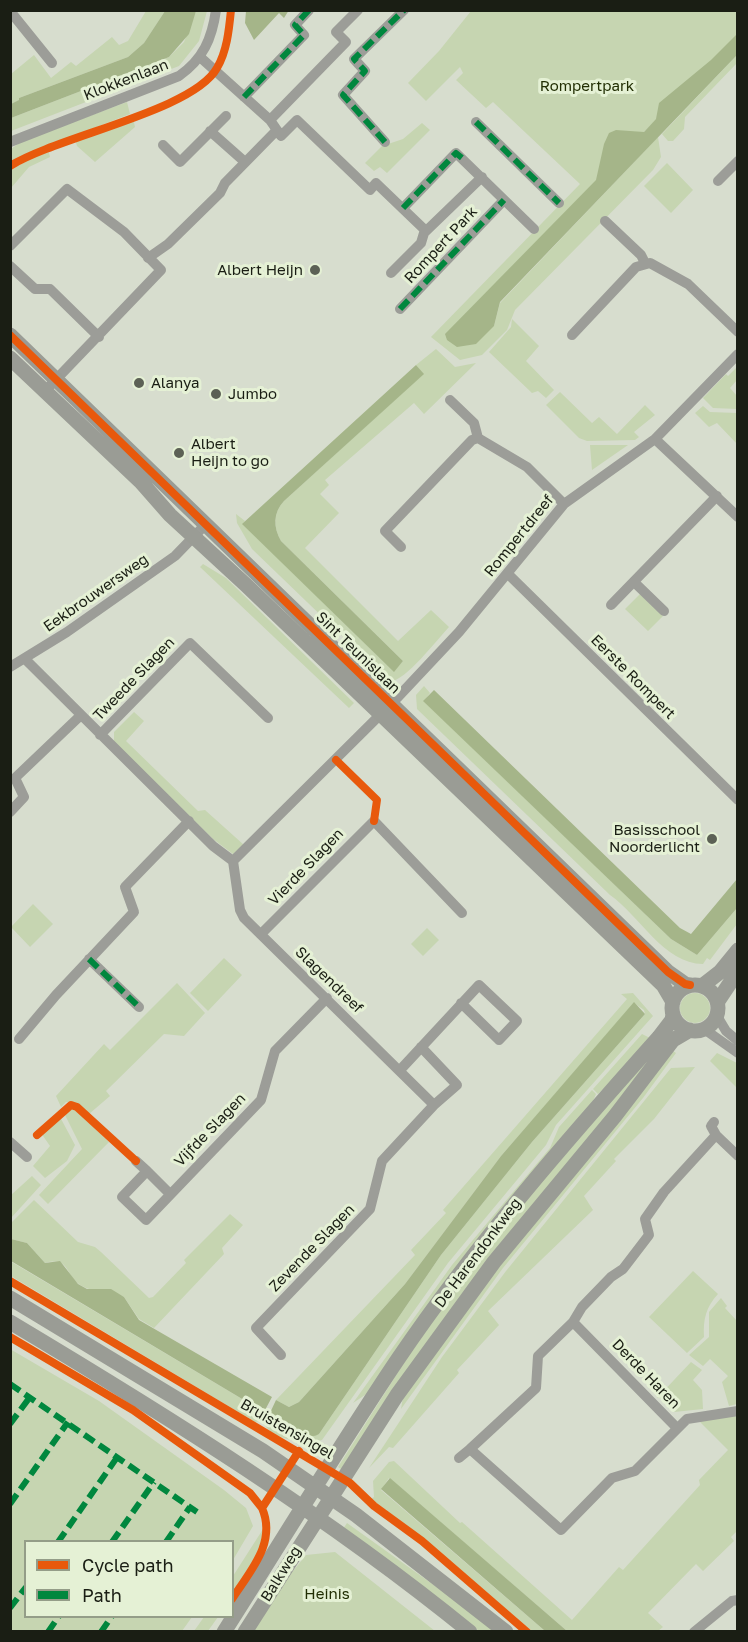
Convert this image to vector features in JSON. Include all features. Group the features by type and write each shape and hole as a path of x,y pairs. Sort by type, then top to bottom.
{"main road":[{"name":"Sint Teunislaan","path":"10,334 206,525 386,710 663,985 673,1008"},
{"name":"Sint Teunislaan","path":"10,358 141,482 193,537 386,710 668,972 685,984 696,985"},
{"path":"738,950 720,972 678,993 673,1008 679,1024 697,1030 718,1008 719,996 738,971"},
{"path":"696,985 712,991 718,1008"},
{"name":"De Harendonkweg","path":"303,1508 399,1358 480,1248 555,1153 659,1037 672,1020 673,1008"},
{"name":"De Harendonkweg","path":"317,1517 397,1395 494,1262 615,1116 674,1040 697,1030"},
{"name":"Bruistensingel","path":"10,1298 225,1427 316,1487 448,1584 506,1632"},
{"path":"10,1322 174,1421 317,1517 470,1632"},
{"name":"Balkweg","path":"234,1616 303,1508"},
{"name":"Balkweg","path":"245,1632 317,1517"},
{"name":"Balkweg","path":"224,1632 233,1618"}],"street":[{"name":"Klokkenlaan","path":"10,142 170,82 192,67 200,57 213,32 216,10"},
{"path":"244,97 307,32 295,25 309,10"},
{"path":"270,120 346,42 336,32 357,10"},
{"path":"385,142 343,95 364,71 354,59 404,10"},
{"path":"10,11 52,63"},
{"path":"200,57 270,120 277,130"},
{"path":"163,145 180,162 225,116"},
{"name":"Rompert Park","path":"148,258 168,244 220,193 225,183 277,130 281,135 297,120 370,190 376,183 426,231"},
{"path":"476,122 559,203"},
{"path":"210,131 245,162"},
{"path":"403,208 456,153 534,229"},
{"path":"718,181 738,161"},
{"name":"Rompert Park","path":"391,273 421,243 421,236 482,177"},
{"path":"10,246 67,189 124,232 161,270 44,392"},
{"name":"Rompert Park","path":"400,309 504,200"},
{"path":"605,222 641,255 645,263"},
{"path":"572,334 636,267 645,263 654,265 688,284 738,332"},
{"path":"10,266 35,289 50,289 99,337"},
{"name":"Rompertdreef","path":"386,710 459,633 564,504 655,438 738,354"},
{"path":"450,400 474,423 478,438 527,467 564,504"},
{"path":"401,547 385,531 472,440 478,438"},
{"path":"655,438 738,517"},
{"path":"611,605 717,496"},
{"name":"Eekbrouwersweg","path":"10,667 62,636 175,556 206,525"},
{"name":"Eerste Rompert","path":"508,574 738,800"},
{"path":"634,582 664,611"},
{"name":"Tweede Slagen","path":"100,735 190,643 268,718"},
{"path":"25,659 80,716 233,861 386,710"},
{"path":"10,812 24,797 15,778 80,716"},
{"path":"19,1039 89,959 134,912 125,887 189,821"},
{"name":"Vierde Slagen","path":"261,934 374,821 462,914"},
{"name":"Slagendreef","path":"233,861 240,910 244,918 401,1069 434,1105"},
{"path":"89,959 140,1007"},
{"path":"401,1069 461,1003 479,985 517,1021 499,1040 461,1003"},
{"name":"Vijfde Slagen","path":"147,1171 122,1197 146,1220 261,1100 275,1051 327,998"},
{"path":"718,1008 726,1031 738,1041"},
{"path":"697,1030 738,1053"},
{"name":"Zevende Slagen","path":"281,1355 255,1328 370,1209 382,1161 434,1105 457,1084 421,1047"},
{"path":"714,1122 711,1126 716,1135 738,1156"},
{"path":"459,1458 536,1388 538,1356 573,1322 582,1307 611,1277 623,1269 649,1235 645,1219 664,1192 716,1135"},
{"path":"10,1142 27,1157"},
{"path":"136,1161 170,1194"},
{"name":"Derde Haren","path":"470,1449 561,1530 612,1478 635,1471 677,1428 627,1379 626,1373 573,1322"},
{"path":"677,1428 687,1419 738,1411"},
{"path":"694,1632 732,1601 738,1600"}],"green space":[{"path":"146,11 165,11 144,43 128,57 19,98 20,100 11,104 11,74 34,55 51,78 71,62 76,66 112,37 119,45 128,41"},
{"path":"196,11 207,11 199,41 179,66 11,131 11,118 169,57 184,42"},
{"name":"Rompertpark","path":"471,11 737,11 737,37 446,334 494,326 500,303 658,137 661,157 653,170 515,310 507,330 482,355 460,360 431,337 580,184 493,102 486,108 456,80 463,73 460,67 426,101 408,83 439,51"},
{"path":"737,55 737,63 685,117 684,129 673,141 668,141 662,134"},
{"path":"127,102 130,114 45,147 11,164 11,149 22,141"},
{"path":"133,118 135,127 95,162 77,146 75,139"},
{"path":"422,123 430,130 387,173 380,167 374,171 365,163 382,146 403,139"},
{"path":"48,149 50,157 29,167 11,188 11,170"},
{"path":"667,163 693,190 671,213 644,186"},
{"path":"512,319 539,346 526,361 554,390 546,398 538,391 532,393 489,352 511,327"},
{"path":"436,349 455,367 476,363 424,414 414,403 325,480 329,485 320,494 339,513 305,548 398,641 431,610 449,627 413,667 397,680 390,682 252,549 237,523 236,514 245,521 243,524 394,671 403,661 281,541 275,520 284,501 423,374 416,365"},
{"path":"737,367 737,380 730,388 737,396 737,409 713,408 703,398 726,374 728,376"},
{"path":"560,392 592,423 599,417 617,434 645,405 655,415 634,432 639,437 635,440 587,441 579,438 546,405"},
{"path":"703,406 710,412 737,413 737,444 717,423 709,427 695,413"},
{"path":"590,445 628,445 592,470"},
{"path":"203,564 226,578 354,703 349,708 200,567"},
{"path":"640,594 663,616 648,631 625,609"},
{"path":"424,686 430,693 424,701 671,939 697,955 737,908 737,924 710,960 707,958 703,964 689,962 676,956 653,937 417,709 416,695"},
{"path":"134,712 144,721 126,741 198,811 205,810 244,845 233,854 213,839 114,743 114,732"},
{"path":"33,904 53,924 30,947 11,927"},
{"path":"427,928 439,940 423,956 411,944"},
{"path":"224,958 242,975 208,1011 190,993"},
{"path":"177,983 205,1013 184,1036 164,1034 106,1091 110,1096 89,1114 72,1102 66,1102 61,1107 56,1096 104,1044 110,1050"},
{"path":"633,993 653,1016 556,1125 546,1145 448,1263 322,1440 307,1442 290,1440 274,1434 264,1424 269,1415 300,1433 319,1434 441,1255 532,1142 645,1014 644,1010 634,1003 501,1156 405,1284 299,1402 289,1407 276,1400 415,1255 411,1250 446,1213 443,1210 627,999 621,994"},
{"path":"695,993 706,997 710,1008 706,1019 695,1023 684,1019 680,1008 684,997"},
{"path":"642,1034 652,1039 630,1064 598,1094 593,1089"},
{"path":"664,1046 491,1257 341,1469 338,1467 419,1339 484,1251 639,1065"},
{"path":"670,1049 676,1053 643,1098 503,1268 401,1409 403,1397 499,1265"},
{"path":"717,1053 737,1063 737,1088 710,1061"},
{"path":"695,1067 654,1119 614,1159 616,1161 584,1196 593,1210 488,1311 499,1325 457,1370 459,1373 393,1448 389,1447 369,1468 442,1357 506,1271 671,1068"},
{"path":"592,1090 596,1094 593,1101 368,1393 353,1403 452,1265 550,1148 559,1127"},
{"path":"72,1107 109,1142 48,1204 39,1195 82,1149 64,1113"},
{"path":"60,1117 75,1145 67,1161 45,1178 33,1166 50,1146 41,1133"},
{"path":"32,1176 41,1185 11,1218 11,1195"},
{"path":"34,1200 78,1242 95,1247 101,1252 149,1298 153,1297 186,1263 184,1260 230,1214 243,1225 222,1248 224,1254 154,1328 139,1319 124,1297 82,1286 59,1262 45,1263 27,1243 11,1239 10,1224"},
{"path":"10,1261 264,1412 259,1421 255,1422 11,1276"},
{"path":"693,1271 718,1294 706,1314 704,1337 687,1353 649,1317"},
{"path":"721,1298 727,1306 725,1308 737,1321 737,1404 729,1406 722,1382 728,1376 710,1359 703,1366 689,1355 709,1337 709,1312"},
{"path":"10,1349 99,1401 224,1490 246,1508 253,1526 234,1558 234,1540 24,1540 24,1618 191,1618 182,1631 11,1631"},
{"path":"691,1362 702,1370 693,1380 702,1390 703,1409 674,1412 660,1398 657,1398"},
{"path":"737,1415 738,1530 731,1537 734,1541 703,1571 696,1564 648,1613 663,1627 658,1631 567,1631 389,1478 381,1490 545,1631 532,1631 423,1538 371,1499 374,1497 373,1481 389,1462 394,1461 460,1523 462,1522 572,1620 619,1567 623,1570 700,1485 699,1480 728,1450 698,1420"},
{"path":"347,1523 498,1631 479,1631 343,1529"},
{"path":"265,1526 262,1545 234,1592 234,1574"},
{"name":"Heinis","path":"335,1552 435,1631 253,1632 289,1576 306,1555"},
{"path":"203,1618 217,1618 208,1631 194,1631"}],"shaded area":[{"path":"289,10 284,18 279,13 254,40 245,23 246,11"},
{"path":"165,11 196,11 189,34 169,57 11,118 11,104 19,98 128,57 144,43"},
{"path":"737,34 737,55 500,302 494,326 476,344 457,347 447,340 445,334 596,180 604,144 609,133 616,130 644,132 656,119 659,103 711,60"},
{"path":"416,365 424,374 284,501 275,520 281,541 403,661 394,672 242,524"},
{"path":"434,690 680,928 691,934 737,879 737,908 697,955 671,939 423,701"},
{"path":"634,1002 645,1014 532,1142 441,1255 319,1434 307,1436 300,1434 269,1415 276,1400 289,1407 299,1402 405,1284 501,1156"},
{"path":"11,1239 27,1243 45,1263 60,1261 78,1284 87,1289 111,1289 124,1297 139,1320 272,1397 264,1412 11,1261"},
{"path":"390,1478 567,1631 545,1631 381,1489"}],"marked path":[{"path":"244,97 304,35 295,25 309,10"},
{"path":"385,142 343,95 365,71 354,59 404,10"},
{"path":"476,122 559,203"},
{"path":"403,208 456,153 462,158"},
{"path":"400,309 504,200"},
{"path":"89,959 139,1007"},
{"path":"10,1384 197,1512"},
{"path":"10,1424 30,1397"},
{"path":"10,1504 68,1422"},
{"path":"59,1540 118,1456"},
{"path":"113,1540 154,1482"},
{"path":"167,1540 190,1507"},
{"path":"10,1608 24,1590"},
{"path":"48,1632 58,1618"},
{"path":"101,1632 111,1618"}],"cycle path":[{"path":"10,166 59,144 154,110 203,83 217,68 223,55 231,10"},
{"path":"10,335 668,972 690,985"},
{"path":"336,760 377,800 374,821"},
{"path":"37,1135 71,1105 77,1107 136,1161"},
{"path":"10,1281 350,1483 374,1506 422,1541 527,1632"},
{"path":"10,1337 133,1410 250,1493 262,1508"},
{"path":"234,1596 264,1545 266,1521 262,1508 299,1451"}],"place":[{"name":"Albert Heijn","path":"315,270"},
{"name":"Alanya","path":"139,383"},
{"name":"Jumbo","path":"216,394"},
{"name":"Albert Heijn to go","path":"179,453"},
{"name":"Basisschool Noorderlicht","path":"712,839"}]}
